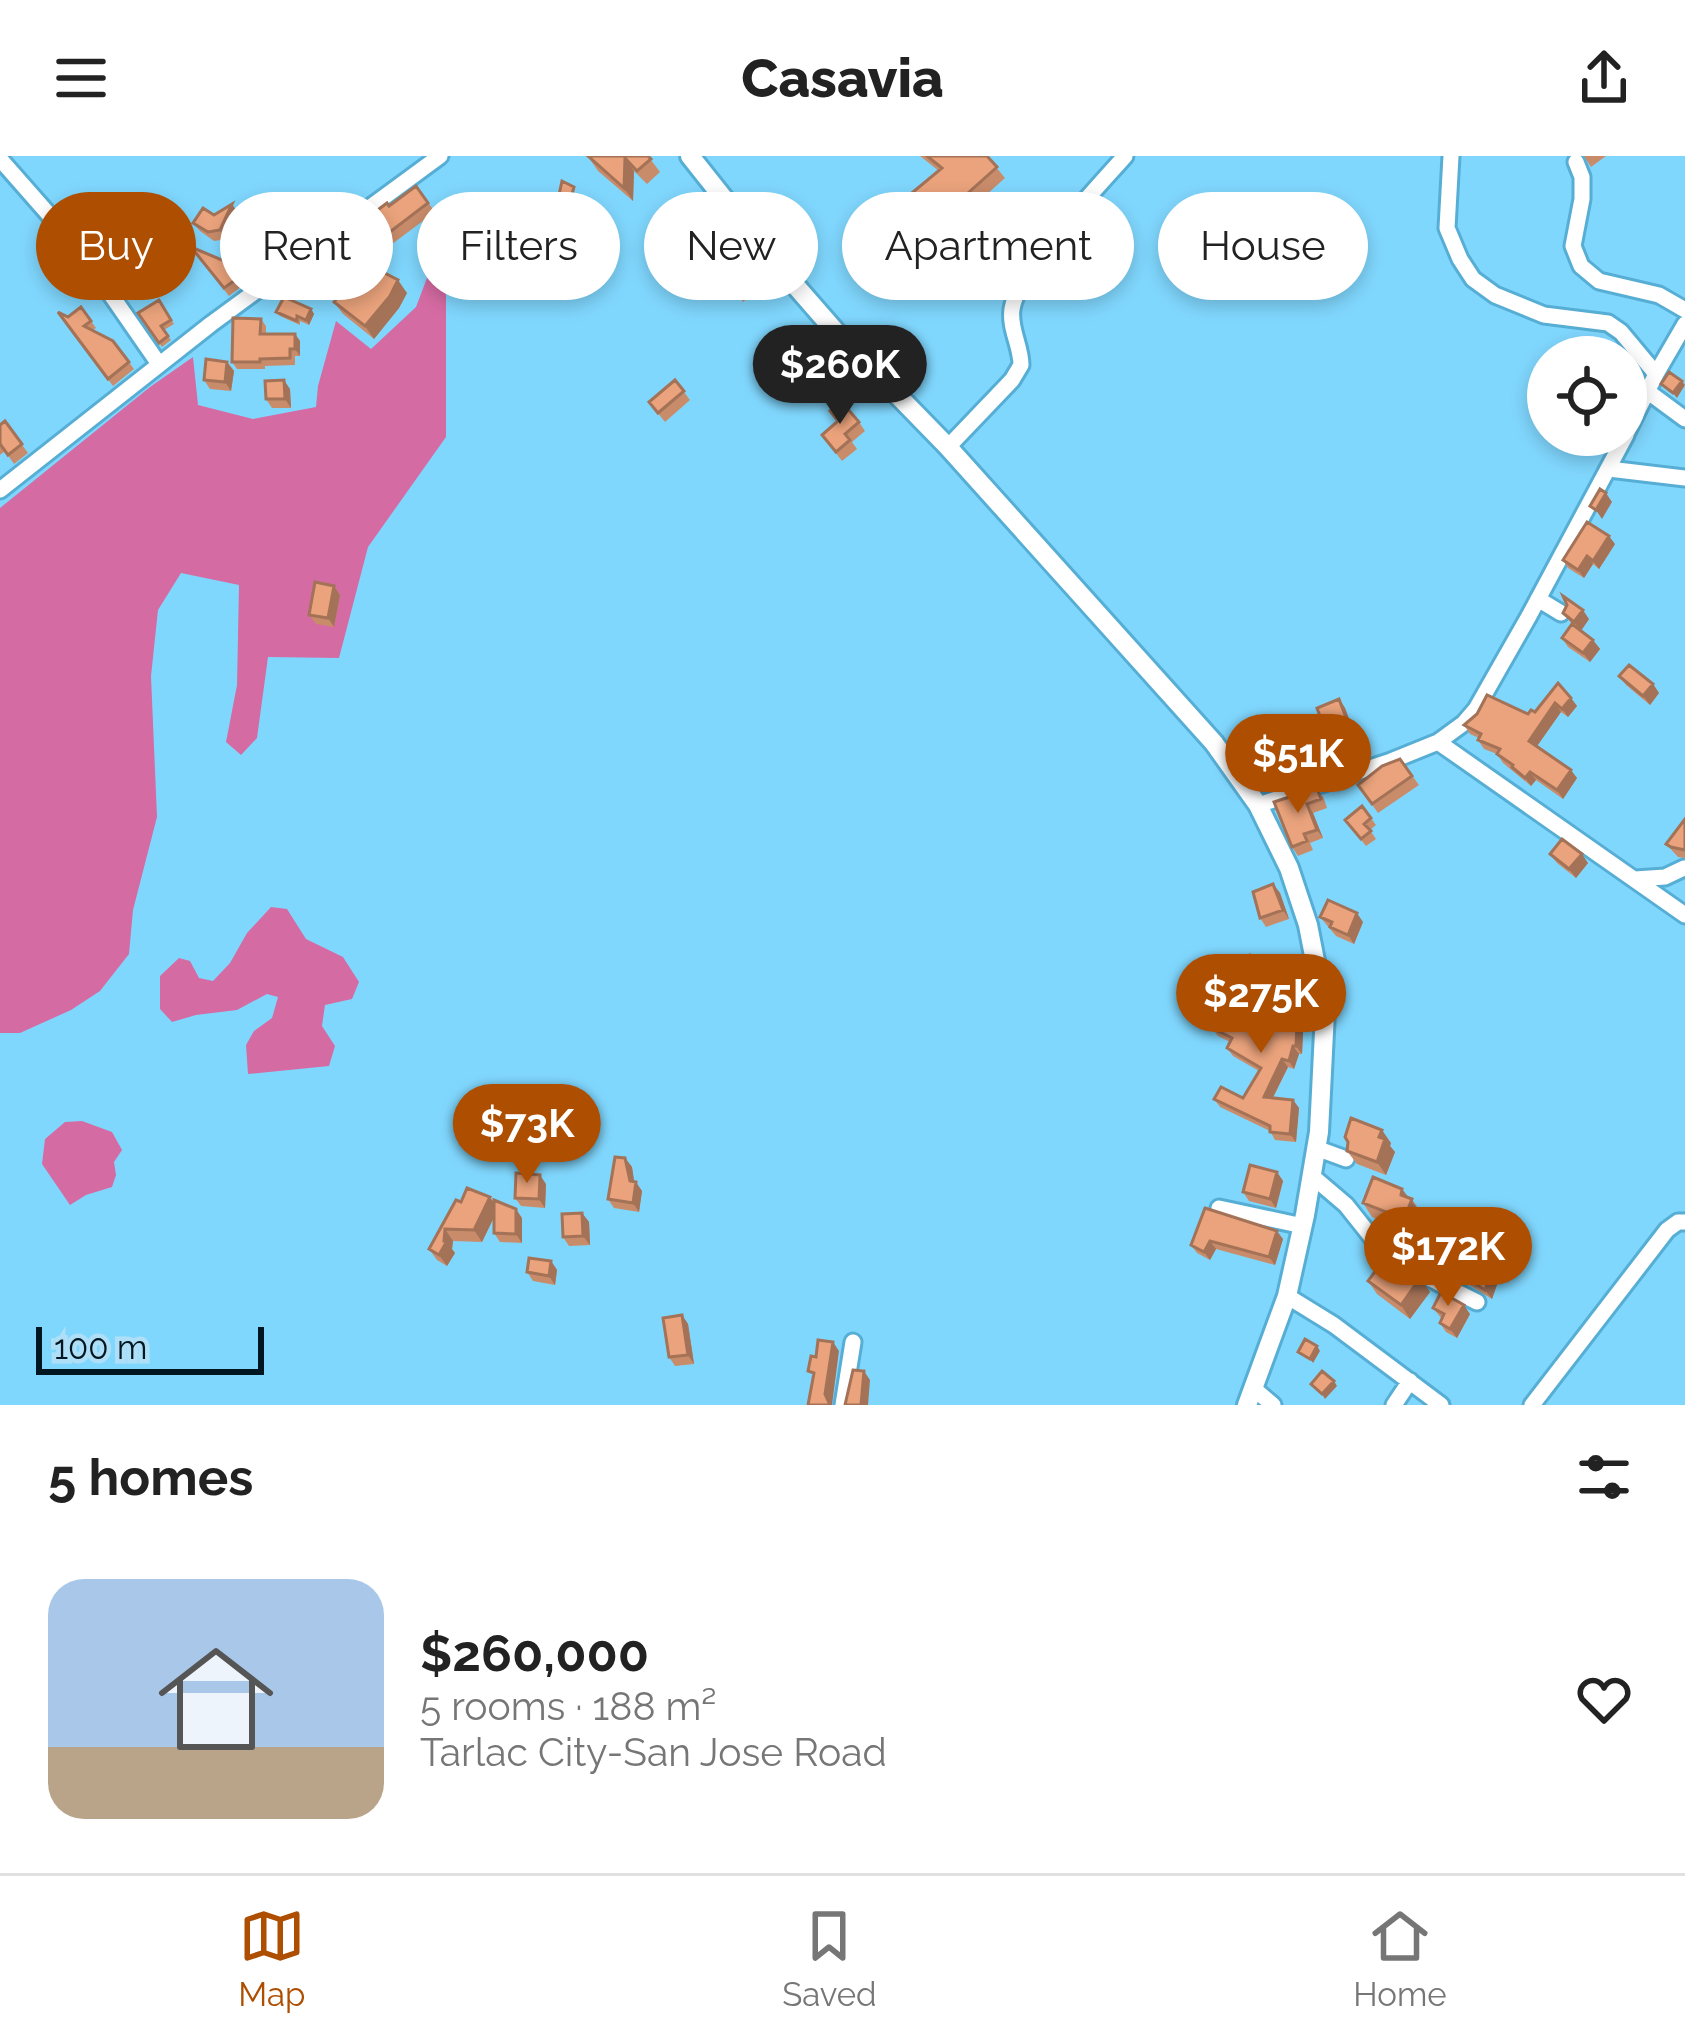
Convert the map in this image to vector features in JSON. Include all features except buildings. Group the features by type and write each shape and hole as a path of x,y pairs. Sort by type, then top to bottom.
{"main road":[{"path":"690,156 766,253 1190,714 1258,805 1300,896 1325,1012 1316,1148 1287,1296 1250,1397"}],"street":[{"path":"0,490 160,364 440,156"},
{"path":"948,447 1021,365 1011,312 1022,284 1124,156"},
{"path":"1451,156 1447,228 1473,279 1496,295 1544,315 1608,323 1656,374"},
{"path":"0,159 80,250 160,364"},
{"path":"1576,162 1582,199 1573,246 1581,266 1599,281 1659,295 1685,310"},
{"path":"1685,324 1647,391 1685,418"},
{"path":"1258,805 1450,735 1476,709 1616,456"},
{"path":"1609,469 1685,478"},
{"path":"1538,599 1561,613"},
{"path":"1438,742 1685,915"},
{"path":"1634,878 1665,877 1684,868"},
{"path":"1316,1148 1346,1159"},
{"path":"1312,1175 1346,1205 1377,1244 1413,1270 1477,1302"},
{"path":"1219,1208 1303,1226"},
{"path":"1532,1405 1667,1230 1685,1222"},
{"path":"1287,1296 1441,1405"},
{"path":"843,1405 854,1342"},
{"path":"1394,1405 1410,1382"},
{"path":"1250,1397 1273,1405"}],"shaded area":[{"path":"419,300 446,300 446,437 368,547 339,658 268,657 257,738 241,755 226,742 237,685 239,585 181,573 158,610 151,676 157,817 133,910 129,954 100,991 71,1010 20,1033 0,1033 0,508 193,357 198,405 253,419 316,407 336,321 371,349"},
{"path":"271,907 287,909 306,939 343,957 359,982 352,999 325,1005 322,1026 335,1046 329,1066 248,1074 246,1045 254,1031 272,1018 278,997 267,994 237,1010 172,1022 160,1009 160,976 179,958 190,961 199,978 213,981"},
{"path":"82,1121 112,1132 122,1150 114,1162 112,1187 70,1205 42,1164 45,1139 65,1122"}]}
